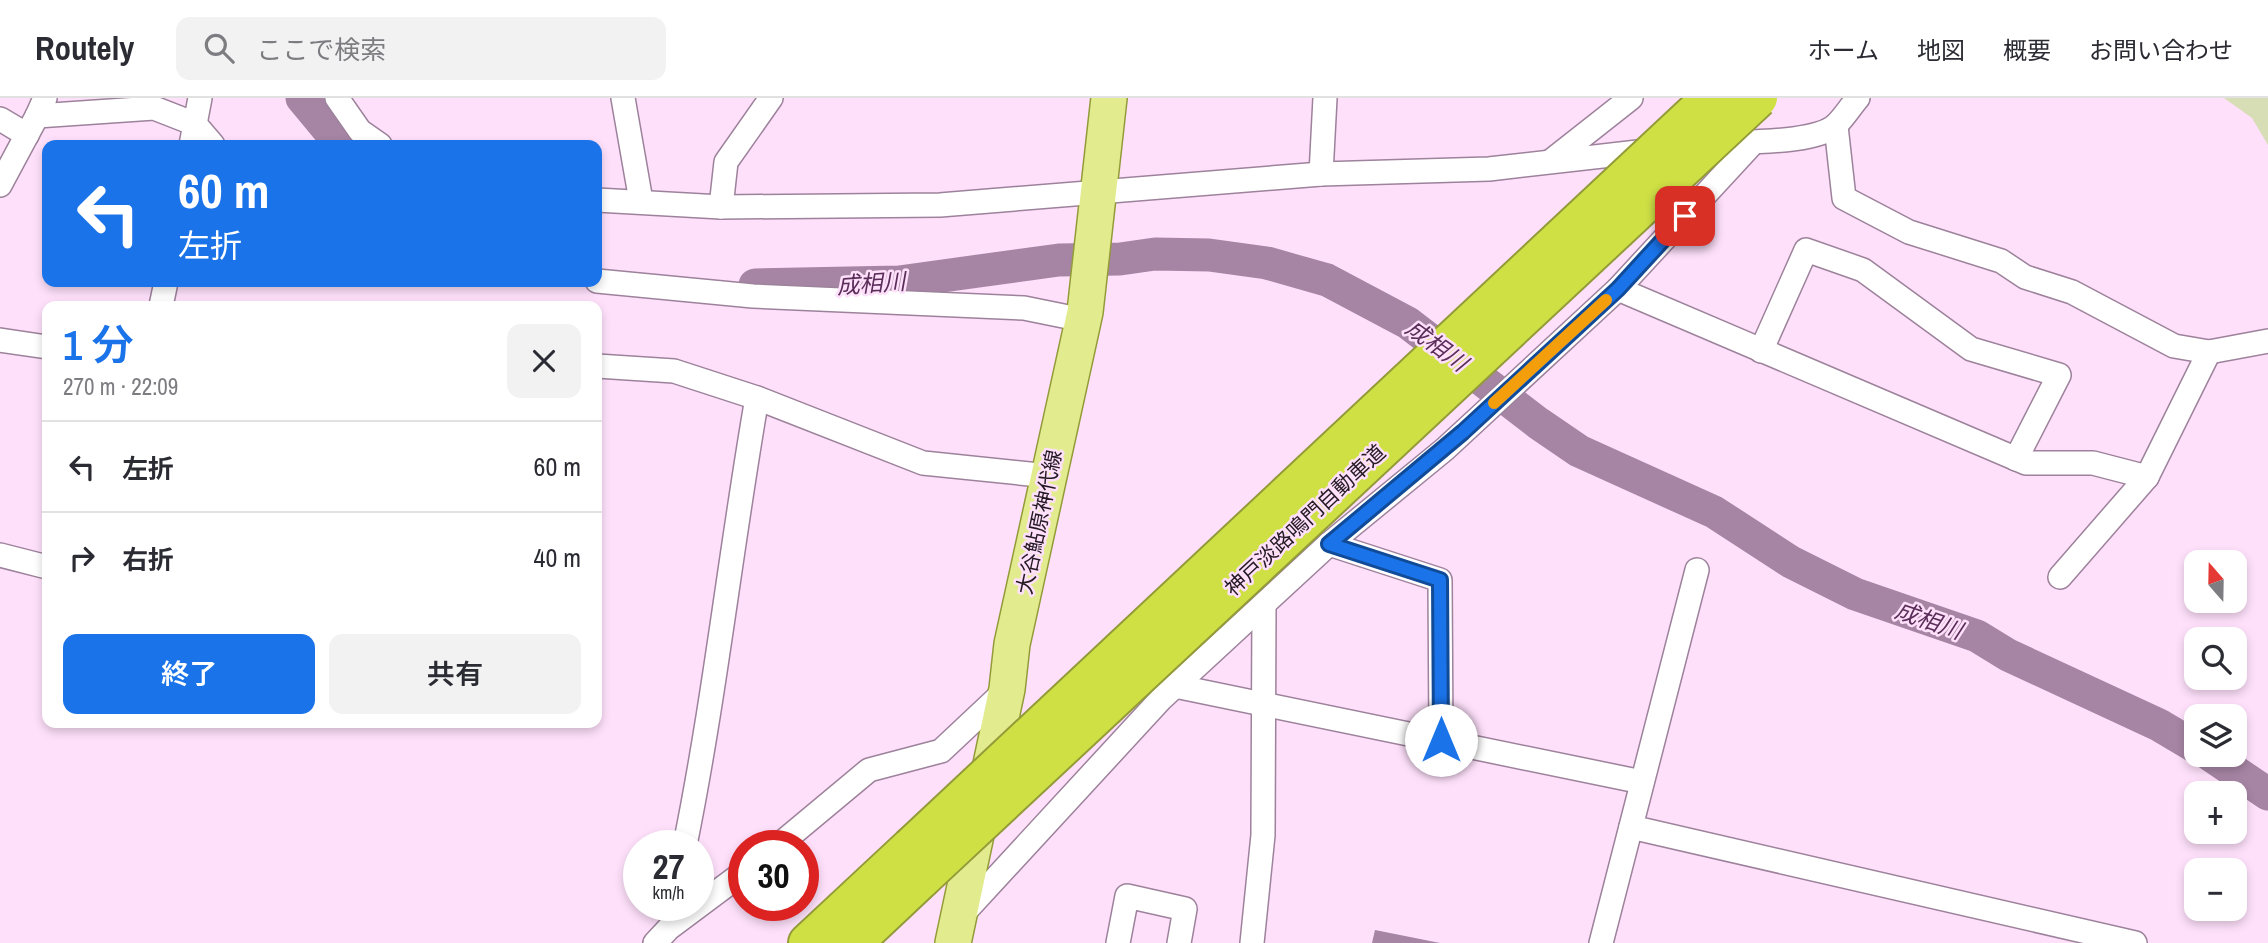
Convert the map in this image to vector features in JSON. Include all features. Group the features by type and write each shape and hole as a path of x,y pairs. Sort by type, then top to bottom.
{"highway":[{"name":"神戸淡路鳴門自動車道","path":"853,943 916,863 1711,98"},
{"name":"神戸淡路鳴門自動車道","path":"808,943 916,863 1758,98"}],"main road":[{"name":"大谷鮎原神代線","path":"955,931 1007,689 1012,643 1084,316 1100,200 1109,98"}],"street":[{"path":"0,120 154,108 193,134 200,98"},
{"path":"337,98 353,138"},
{"path":"623,98 641,201"},
{"path":"721,207 726,162 771,98"},
{"path":"1321,174 1325,98"},
{"path":"1551,161 1631,98"},
{"path":"602,200 721,207 1100,200 1321,174 1489,169 1716,143 1752,144 1810,135 1836,126 1858,98"},
{"path":"0,186 37,116"},
{"path":"1836,126 1844,198 1909,232 2001,261 2025,277 2072,292 2174,346 2209,352 2268,341"},
{"path":"955,931 1175,686 1329,544 1463,432 1618,289 1752,144"},
{"path":"1761,351 1806,250 1863,270 1971,349 2059,375 2016,459"},
{"path":"602,281 753,296 1024,308 1084,316"},
{"path":"1618,289 2026,463 2093,463 2147,477"},
{"path":"0,340 42,346"},
{"path":"2060,577 2147,477 2209,352"},
{"path":"602,366 674,371 757,398 923,463 1049,476"},
{"path":"688,830 708,732 737,516 757,398"},
{"path":"1329,544 1440,580 1441,740"},
{"path":"0,555 42,566"},
{"path":"1601,943 1697,570"},
{"path":"1252,943 1263,835 1264,605"},
{"path":"1175,686 1642,782"},
{"path":"797,830 869,770 941,751 1007,689"},
{"path":"1631,827 2135,943"},
{"path":"662,935 728,884"},
{"path":"1118,943 1127,897 1185,909 1179,943"}],"green space":[{"path":"2224,98 2268,98 2268,145 2252,118"}],"shaded area":[{"path":"1375,930 1440,943 1372,943"}],"waterway":[{"name":"成相川","path":"302,98 337,140"},
{"name":"成相川","path":"755,285 899,282 1059,260 1120,259 1155,254 1209,255 1267,263 1327,280 1408,323 1538,423 1579,451 1714,512 1791,562 1855,594 1977,636 2008,655 2159,725 2184,740"},
{"name":"成相川","path":"2228,767 2268,794"}],"slow traffic":[{"path":"1494,403 1606,300"}],"route":[{"path":"1441,740 1440,580 1329,544 1445,449 1618,289 1685,216"}]}
